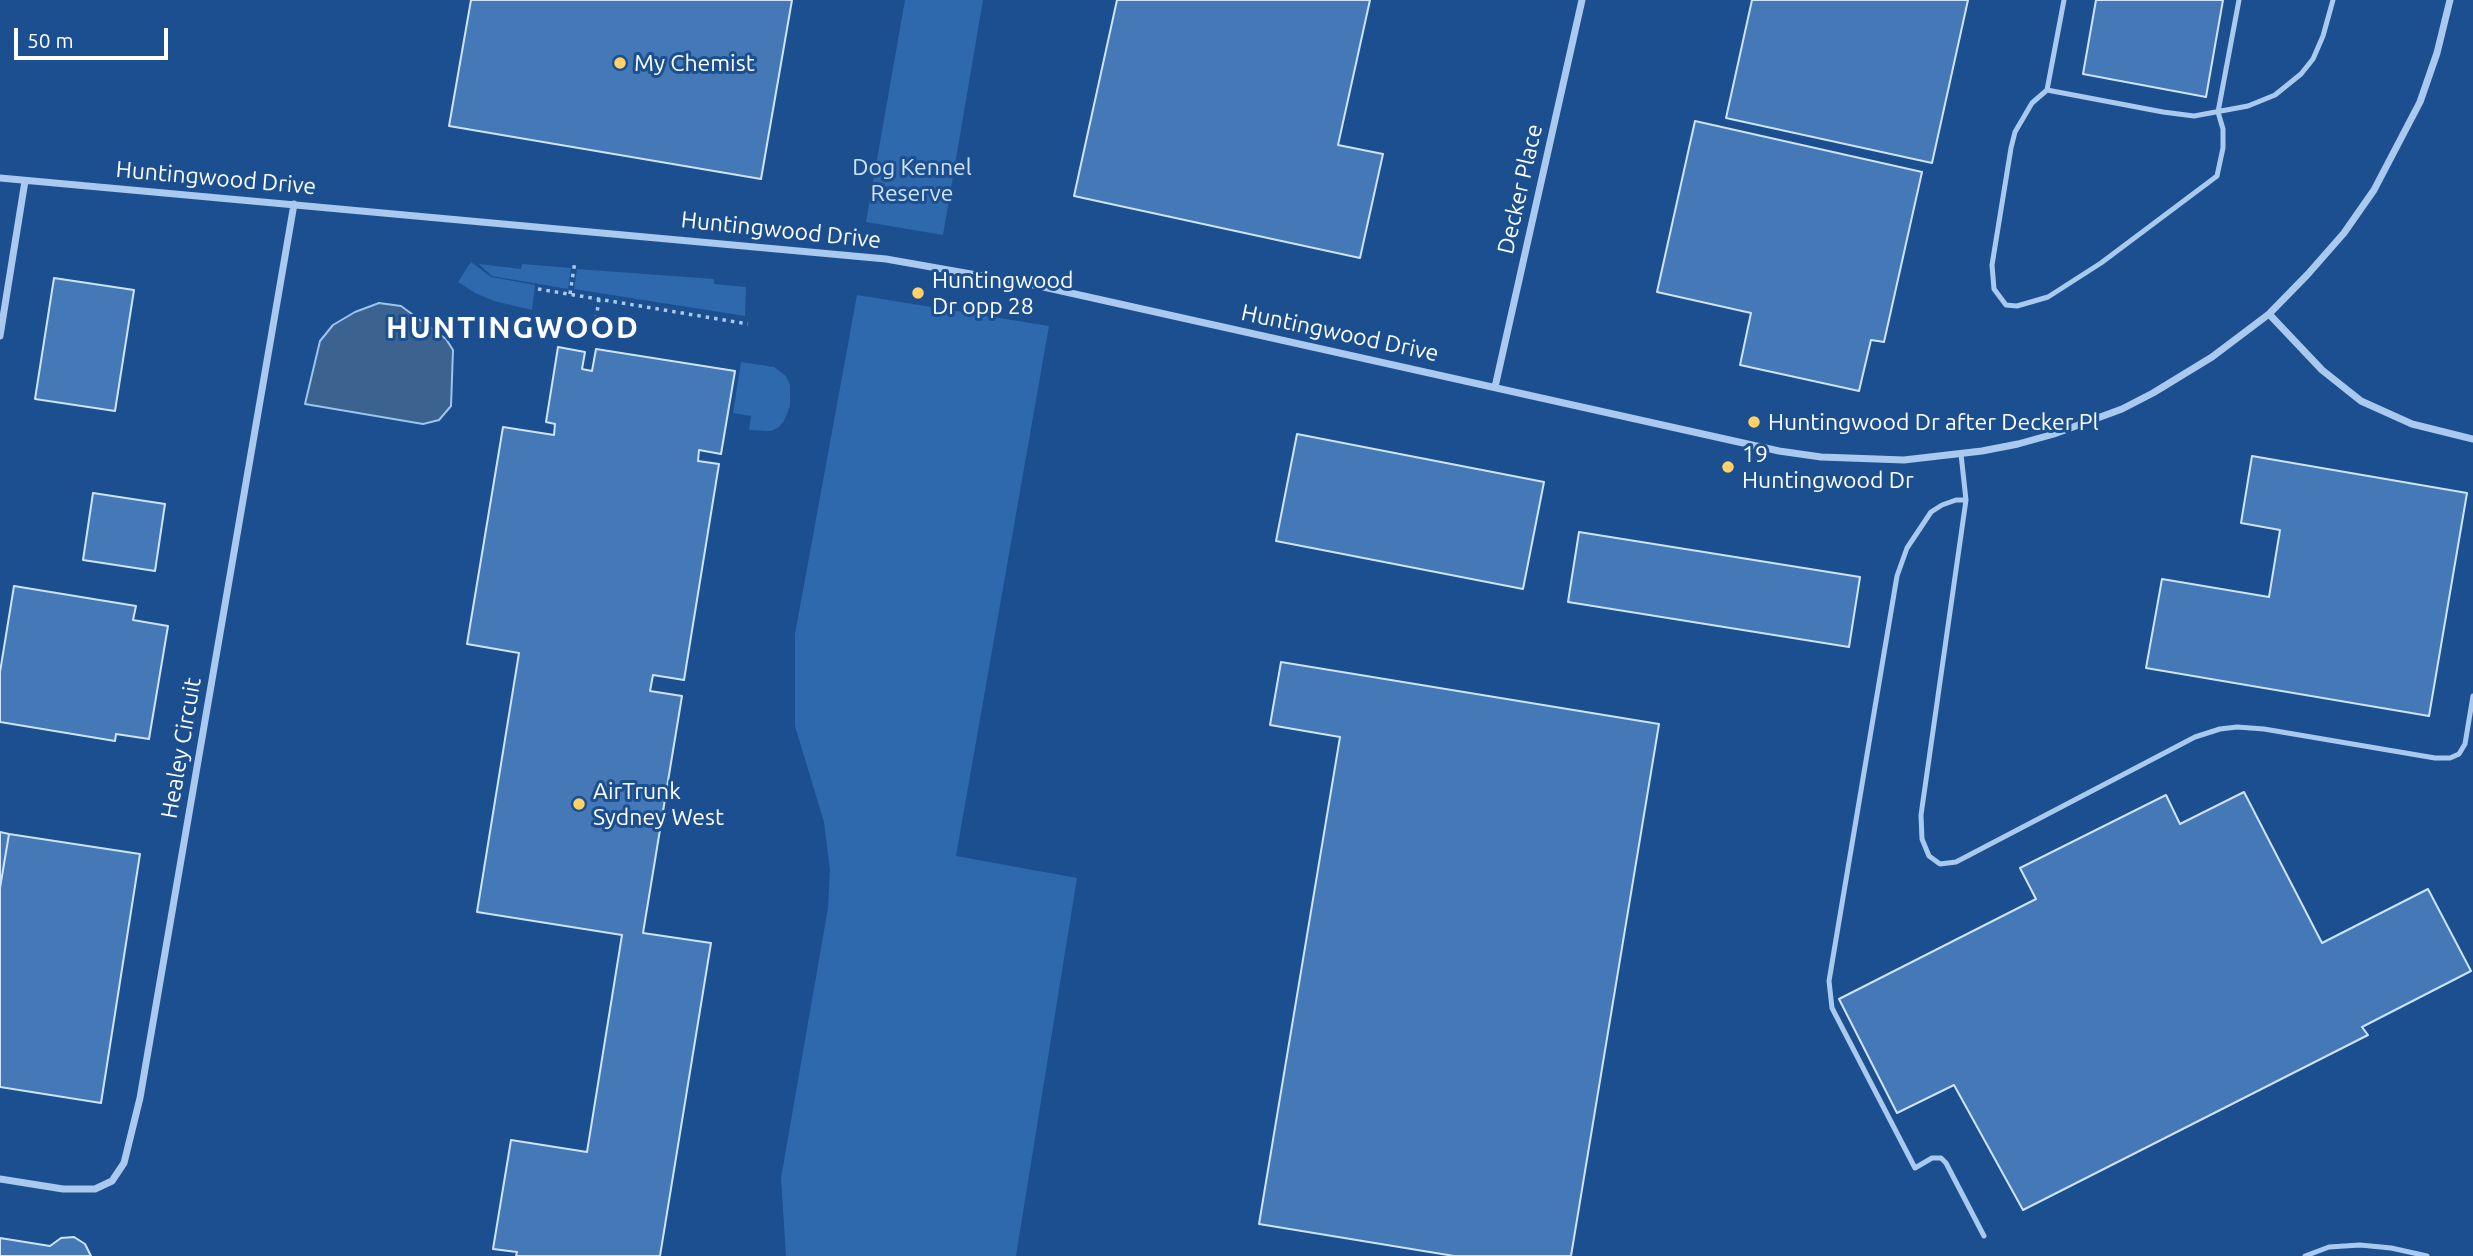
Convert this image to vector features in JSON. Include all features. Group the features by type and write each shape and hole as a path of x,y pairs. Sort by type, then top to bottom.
{"street":[{"name":"Decker Place","path":"1495,387 1582,0"},
{"name":"Huntingwood Drive","path":"0,178 886,259 1039,286 1779,451 1821,457 1904,460 2018,444 2122,409 2203,363 2269,314 2344,233 2374,190 2420,102 2437,53 2450,0"},
{"path":"0,336 25,181"},
{"name":"Healey Circuit","path":"0,1179 63,1189 95,1189 112,1181 124,1163 140,1098 294,204"},
{"path":"2269,314 2322,370 2361,401 2412,424 2473,439"}],"lane":[{"path":"2064,0 2047,90 2032,103 2015,132 2011,148 1992,265 1994,289 2007,305 2032,303 2059,290 2101,263 2217,176 2223,148 2218,113 2239,0"},
{"path":"2047,90 2163,113 2194,116 2248,106 2275,95 2301,74 2314,59 2333,0"},
{"path":"1961,454 1966,500 1921,815 1922,839 1929,856 1940,864 1956,862 2195,737 2220,729 2264,729 2435,758 2450,758 2459,754 2465,744 2473,696"},
{"path":"1966,500 1956,500 1931,512 1907,548 1897,576 1829,981 1832,1008 1916,1168 1932,1158 1941,1158 1984,1236"},
{"path":"2305,1256 2329,1247 2360,1245 2427,1256"}],"path":[{"path":"569,294 575,261"},
{"path":"538,289 747,324"},
{"path":"596,320 599,299"}],"green space":[{"name":"Dog Kennel Reserve","path":"905,0 983,0 943,235 866,222"},
{"path":"471,262 491,277 535,285 532,310 494,301 458,282"},
{"path":"479,264 521,269 522,264 571,268 568,289 492,276"},
{"path":"577,269 714,279 714,284 746,287 745,316 574,289"},
{"path":"857,295 1049,326 956,856 1077,878 1016,1256 786,1256 781,1178 828,908 830,870 824,822 795,726 795,634"},
{"path":"741,362 774,367 786,376 790,385 790,406 779,427 771,431 749,430 751,416 733,413"}],"shaded area":[{"path":"379,303 401,306 446,339 453,350 451,406 439,420 423,424 305,404 320,341 333,325 355,312"}],"building":[{"name":"My Chemist","path":"471,0 792,0 761,179 449,126"},
{"path":"1117,0 1370,0 1338,145 1383,154 1360,258 1074,196"},
{"path":"1752,0 1968,0 1932,163 1726,118"},
{"path":"2096,0 2223,0 2206,97 2083,74"},
{"path":"1695,121 1922,172 1884,342 1871,340 1859,391 1740,365 1751,313 1657,292"},
{"path":"54,278 134,290 115,411 35,399"},
{"name":"AirTrunk Sydney West","path":"558,347 585,352 582,369 592,371 596,349 735,371 721,454 699,450 698,461 719,464 684,680 653,675 650,691 682,696 643,933 711,943 660,1256 516,1256 517,1252 493,1249 511,1140 587,1152 622,935 477,912 519,653 467,644 503,427 554,435 555,424 546,422"},
{"path":"1297,434 1544,482 1523,589 1276,541"},
{"path":"2252,456 2467,493 2429,716 2146,668 2162,579 2269,597 2280,530 2241,523"},
{"path":"93,493 165,504 155,571 83,560"},
{"path":"1579,532 1860,577 1849,647 1568,602"},
{"path":"14,586 136,606 133,620 168,626 149,739 116,734 115,741 0,722 0,672"},
{"path":"1281,662 1659,724 1571,1256 1454,1256 1259,1224 1340,737 1270,725"},
{"path":"2244,792 2322,943 2428,889 2471,971 2362,1027 2368,1035 2023,1210 1954,1085 1897,1113 1839,999 2036,899 2020,868 2166,795 2180,824"},
{"path":"0,832 9,834 0,888"},
{"path":"9,834 140,854 101,1103 0,1087 0,888"},
{"path":"74,1237 85,1244 91,1256 0,1256 0,1238 50,1246 61,1238"}],"place":[{"name":"My Chemist","path":"620,63"},
{"name":"Huntingwood Dr opp 28","path":"918,293"},
{"name":"Huntingwood Dr after Decker Pl","path":"1754,422"},
{"name":"19 Huntingwood Dr","path":"1728,467"},
{"name":"AirTrunk Sydney West","path":"579,804"}],"district":[{"name":"HUNTINGWOOD","path":"513,328"}]}
